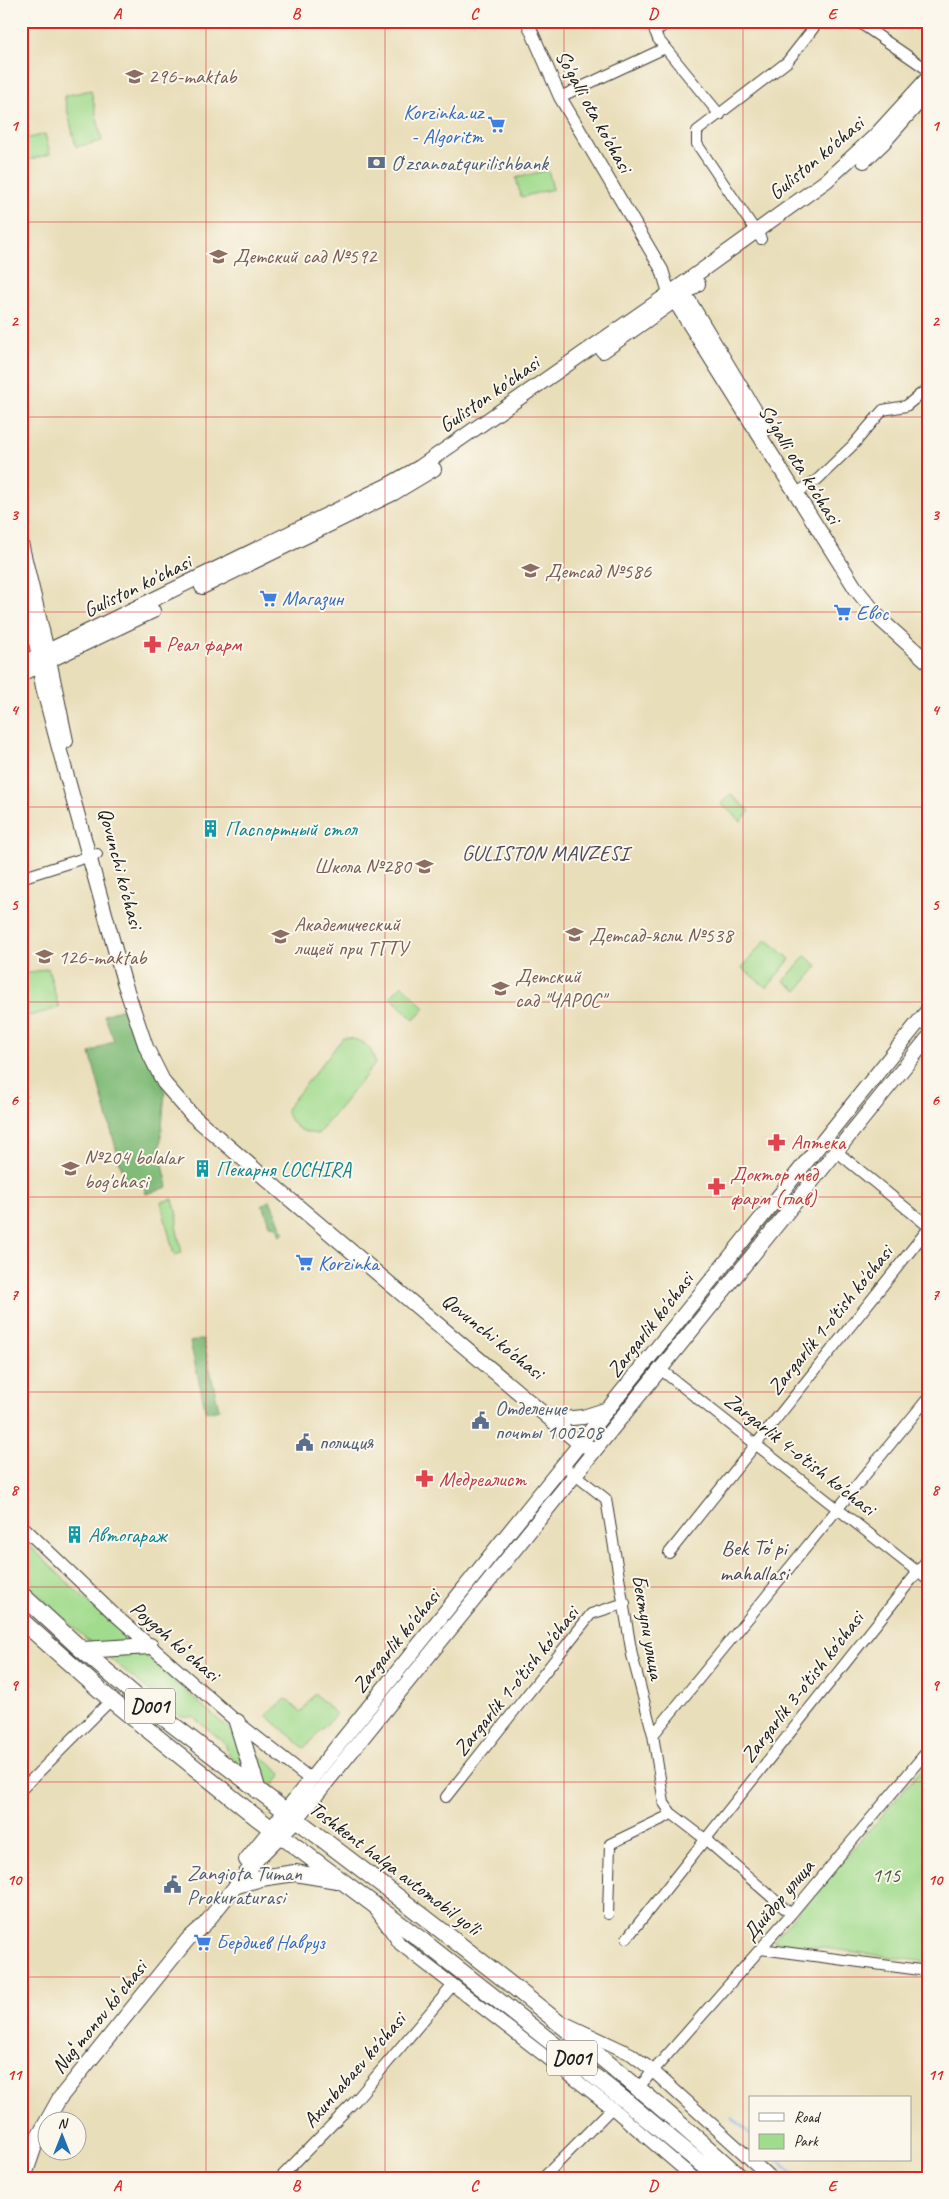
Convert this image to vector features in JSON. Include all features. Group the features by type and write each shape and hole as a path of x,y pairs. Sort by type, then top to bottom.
{"highway":[{"name":"Toshkent halqa avtomobil yo'li","path":"21,1594 82,1650 137,1696 290,1816 555,2018 639,2087 741,2178"},
{"name":"Toshkent halqa avtomobil yo'li","path":"21,1620 111,1700 276,1832 424,1942 619,2105 717,2177"},
{"path":"82,1650 150,1646"},
{"path":"237,1722 258,1791"},
{"path":"237,1885 261,1878 295,1873 344,1882"},
{"path":"424,1942 436,1926"},
{"path":"619,2105 639,2087"}],"main road":[{"name":"Guliston ko'chasi","path":"758,236 843,167 875,136 928,78"},
{"name":"Guliston ko'chasi","path":"21,674 44,659 388,485 454,444 758,236 830,190 883,142 928,92"},
{"name":"So'galli ota ko'chasi","path":"677,293 868,605 886,625 928,662"},
{"name":"So'galli ota ko'chasi","path":"799,491 874,600 896,624 928,653"},
{"name":"Guliston ko'chasi","path":"21,664 44,659"},
{"name":"Qovunchi ko'chasi","path":"44,659 67,745 124,982 146,1047 156,1069 175,1097 191,1114 368,1267 595,1450"},
{"name":"Qovunchi ko'chasi","path":"93,856 131,980 155,1046 165,1066 181,1089 198,1108 306,1205 443,1322 562,1419 583,1440"},
{"name":"Zargarlik ko'chasi","path":"290,1816 310,1779 928,1010"},
{"name":"Zargarlik ko'chasi","path":"276,1832 575,1475 928,1038"},
{"path":"876,1075 889,1085"},
{"path":"823,1141 836,1151"},
{"name":"Zargarlik 4-o'tish ko'chasi","path":"648,1359 660,1369"},
{"path":"562,1419 583,1417 609,1409"},
{"name":"Nugʻmonov koʻchasi","path":"24,2178 38,2137 59,2099 188,1939 205,1924 237,1885 276,1832"},
{"name":"Nugʻmonov koʻchasi","path":"188,1939 200,1917 276,1832"}],"street":[{"name":"So'galli ota ko'chasi","path":"527,21 560,97 677,293"},
{"path":"651,21 655,32 665,48 720,114"},
{"path":"655,32 670,21"},
{"path":"758,236 696,141 696,135 699,128 788,62 819,21"},
{"path":"857,21 928,70"},
{"path":"560,97 665,48"},
{"path":"799,491 816,480 853,445 884,410 906,406 928,388"},
{"name":"Qovunchi ko'chasi","path":"21,539 44,659"},
{"name":"Qovunchi ko'chasi","path":"21,580 44,659"},
{"path":"21,878 93,856"},
{"path":"836,1151 928,1227"},
{"name":"Zargarlik 1-o'tish ko'chasi","path":"669,1553 928,1227"},
{"name":"Zargarlik 4-o'tish ko'chasi","path":"660,1369 928,1580"},
{"path":"653,1735 928,1398"},
{"name":"Бектупи улица","path":"563,1466 606,1499 625,1604 632,1656 653,1735 664,1803 671,1813"},
{"name":"Poygoh koʻchasi","path":"21,1525 101,1603 237,1722 310,1779"},
{"name":"Zargarlik 3-o'tish ko'chasi","path":"627,1938 928,1559"},
{"name":"Zargarlik 1-o'tish ko'chasi","path":"446,1797 591,1614 625,1604"},
{"path":"21,1790 111,1700"},
{"name":"Дийдор улица","path":"639,2087 760,1949 928,1750"},
{"path":"608,1914 610,1844 671,1813 705,1839 790,1914"},
{"path":"369,1900 400,1944 453,1985 619,2105 694,2178"},
{"path":"760,1949 928,1971"},
{"name":"Axunbabaev ko'chasi","path":"280,2178 356,2100 453,1985"},
{"path":"555,2018 631,2054 653,2071 749,2158"},
{"path":"543,2178 619,2105"},
{"path":"753,2162 771,2178"}],"green space":[{"path":"91,90 102,141 76,147 64,96"},
{"path":"45,134 50,154 21,162 21,140"},
{"path":"548,170 553,189 521,197 516,178"},
{"path":"730,794 750,811 741,821 721,804"},
{"path":"766,939 790,959 767,988 742,968"},
{"path":"805,956 818,966 797,991 784,981"},
{"path":"48,968 59,1008 21,1018 21,975"},
{"path":"402,985 425,1008 414,1020 390,997"},
{"path":"126,1007 165,1092 160,1151 168,1187 146,1194 142,1181 126,1185 90,1053 114,1040 104,1015"},
{"path":"343,1038 361,1041 365,1044 372,1052 375,1064 318,1134 301,1130 290,1120 286,1109"},
{"path":"173,1199 182,1253 174,1255 161,1202"},
{"path":"270,1200 284,1233 280,1236 277,1226 270,1225 265,1210 261,1206"},
{"path":"203,1339 219,1409 206,1412 190,1342"},
{"path":"21,1537 78,1593 130,1638 129,1643 93,1645 21,1579"},
{"path":"141,1652 238,1737 243,1766 229,1755 225,1743 193,1717 181,1717 107,1656"},
{"path":"315,1694 336,1714 304,1748 266,1715 286,1699 301,1712"},
{"path":"248,1746 282,1774 272,1788 263,1781"},
{"name":"115","path":"928,1762 928,1962 773,1941"}],"waterway":[{"path":"732,2117 749,2133"},
{"path":"780,2162 791,2172 809,2178"}],"place":[{"name":"296-maktab","path":"134,76"},
{"name":"Korzinka.uz - Algoritm","path":"497,124"},
{"name":"Oʻzsanoatqurilishbank","path":"377,163"},
{"name":"Детcкий сад №592","path":"219,256"},
{"name":"Детсад №586","path":"531,571"},
{"name":"Магазин","path":"268,598"},
{"name":"Евос","path":"842,613"},
{"name":"Реал фарм","path":"152,644"},
{"name":"Паспортный стол","path":"211,829"},
{"name":"Школа №280","path":"425,866"},
{"name":"Детсад-ясли №538","path":"575,935"},
{"name":"Академический лицей при ТГТУ","path":"280,936"},
{"name":"126-maktab","path":"44,957"},
{"name":"Детский сад \"ЧАРОС\"","path":"501,988"},
{"name":"Аптека","path":"777,1142"},
{"name":"№204 bolalar bog'chasi","path":"70,1169"},
{"name":"Пекарня LOCHIRA","path":"202,1169"},
{"name":"Доктор мед фарм (глав)","path":"716,1186"},
{"name":"Korzinka","path":"304,1263"},
{"name":"Отделение почты 100208","path":"481,1420"},
{"name":"полиция","path":"305,1442"},
{"name":"Медреалист","path":"425,1479"},
{"name":"Автогараж","path":"74,1535"},
{"name":"Zangiota Tuman Prokuraturasi","path":"173,1885"},
{"name":"Бердиев Навруз","path":"202,1942"}],"district":[{"name":"GULISTON MAVZESI","path":"545,853"},
{"name":"Bek Toʻpi mahallasi","path":"754,1560"}]}
